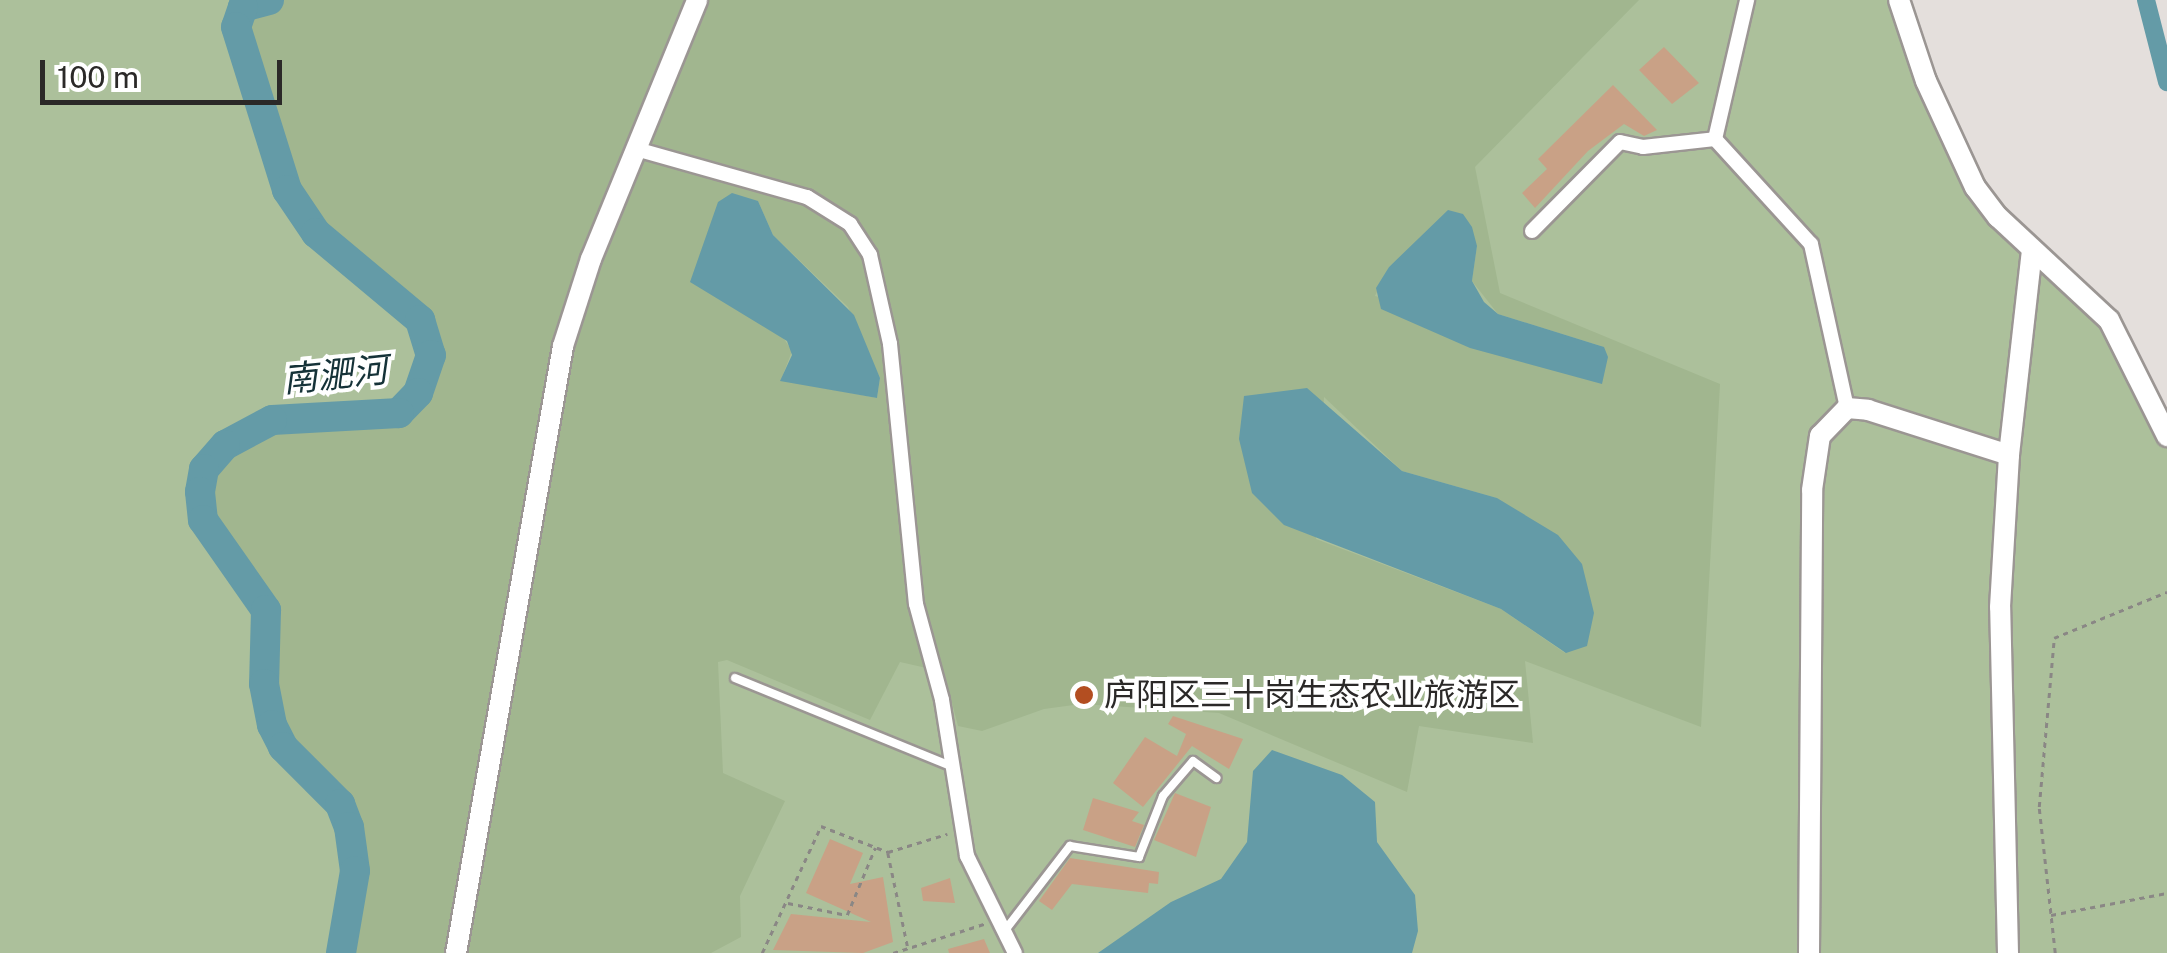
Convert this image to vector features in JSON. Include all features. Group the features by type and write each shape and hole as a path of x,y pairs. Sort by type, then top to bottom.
{"street":[{"path":"463,951 563,346 696,0"},
{"path":"1716,139 1747,0"},
{"path":"1899,0 1926,81 1974,187 2032,251 2109,320 2167,436"},
{"path":"1532,232 1620,142 1642,148 1716,139"},
{"path":"1716,139 1811,244 1848,408"},
{"path":"636,149 807,196 850,224 863,241 883,299 916,604 963,829 976,880 1003,924 1015,953"},
{"path":"2008,953 2000,606 2009,454 2032,251"},
{"path":"1848,408 1887,414 2009,454"},
{"path":"1809,953 1812,490 1820,436 1848,408"}],"lane":[{"path":"734,678 952,767"},
{"path":"1003,924 1070,846 1139,857 1163,796 1192,761 1216,778"}],"path":[{"path":"2055,953 2039,807 2054,638 2167,592"},
{"path":"762,953 821,826 888,852 963,829"},
{"path":"785,902 847,915 876,847"},
{"path":"888,852 908,948"},
{"path":"2050,915 2167,893"},
{"path":"894,953 1003,924"}],"green space":[{"name":"庐阳区三十岗生态农业旅游区","path":"0,0 1899,0 1975,187 2109,320 2167,436 2167,953 0,953"},
{"path":"269,0 1639,0 1475,167 1500,293 1720,384 1701,727 1525,661 1533,743 1419,726 1407,792 1219,713 1081,704 1044,709 982,731 958,726 944,672 900,662 870,720 727,660 718,662 723,773 785,801 740,896 741,937 711,953 341,953 355,871 349,827 340,804 283,747 272,725 264,684 266,610 203,520 200,492 204,469 225,445 272,420 399,413 418,393 431,356 420,320 316,233 287,190 236,27 243,7","holes":["758,201 773,235 848,307 880,378 877,398 781,380 792,351 782,336","1417,242 1477,246 1472,281 1498,314 1604,347 1375,296 1389,267","1324,397 1402,471 1497,498 1565,653 1501,609 1316,539"]}],"water":[{"path":"732,193 758,201 773,235 854,315 880,378 877,398 780,381 792,355 787,341 690,282 718,202"},
{"path":"1448,210 1463,214 1472,227 1477,246 1472,281 1484,302 1498,314 1604,347 1608,357 1602,384 1470,348 1381,309 1376,288 1389,267"},
{"path":"1307,388 1402,471 1497,498 1558,535 1582,564 1594,613 1587,646 1566,653 1501,609 1284,525 1252,493 1239,439 1244,396"},
{"path":"1272,750 1342,775 1375,802 1377,842 1415,895 1418,931 1412,953 1098,953 1171,902 1221,879 1247,842 1253,771"}],"building":[{"path":"1664,47 1699,83 1672,104 1639,70"},
{"path":"1613,85 1657,130 1644,136 1624,124 1588,151 1535,208 1522,193 1547,169 1538,159"},
{"path":"1173,716 1243,739 1229,769 1192,746 1143,807 1113,783 1145,737 1177,756 1186,734 1168,724"},
{"path":"1175,793 1211,807 1196,857 1154,840"},
{"path":"1093,798 1139,812 1132,821 1144,825 1135,847 1083,830"},
{"path":"830,839 863,853 850,884 883,877 893,942 863,953 773,950 791,914 871,922 806,893"},
{"path":"1070,858 1159,872 1158,884 1149,883 1148,893 1072,884 1052,910 1039,901"},
{"path":"950,878 955,903 923,901 921,888"},
{"path":"984,939 990,953 949,953 948,949"}],"waterway":[{"name":"南淝河","path":"269,0 243,7 236,27 287,190 316,233 420,320 431,355 418,393 399,413 272,420 225,445 204,469 200,492 203,520 266,610 264,684 272,725 283,747 340,804 349,827 355,871 341,953"},
{"path":"2146,0 2167,82"}],"place":[{"name":"庐阳区三十岗生态农业旅游区","path":"1084,695"}]}
